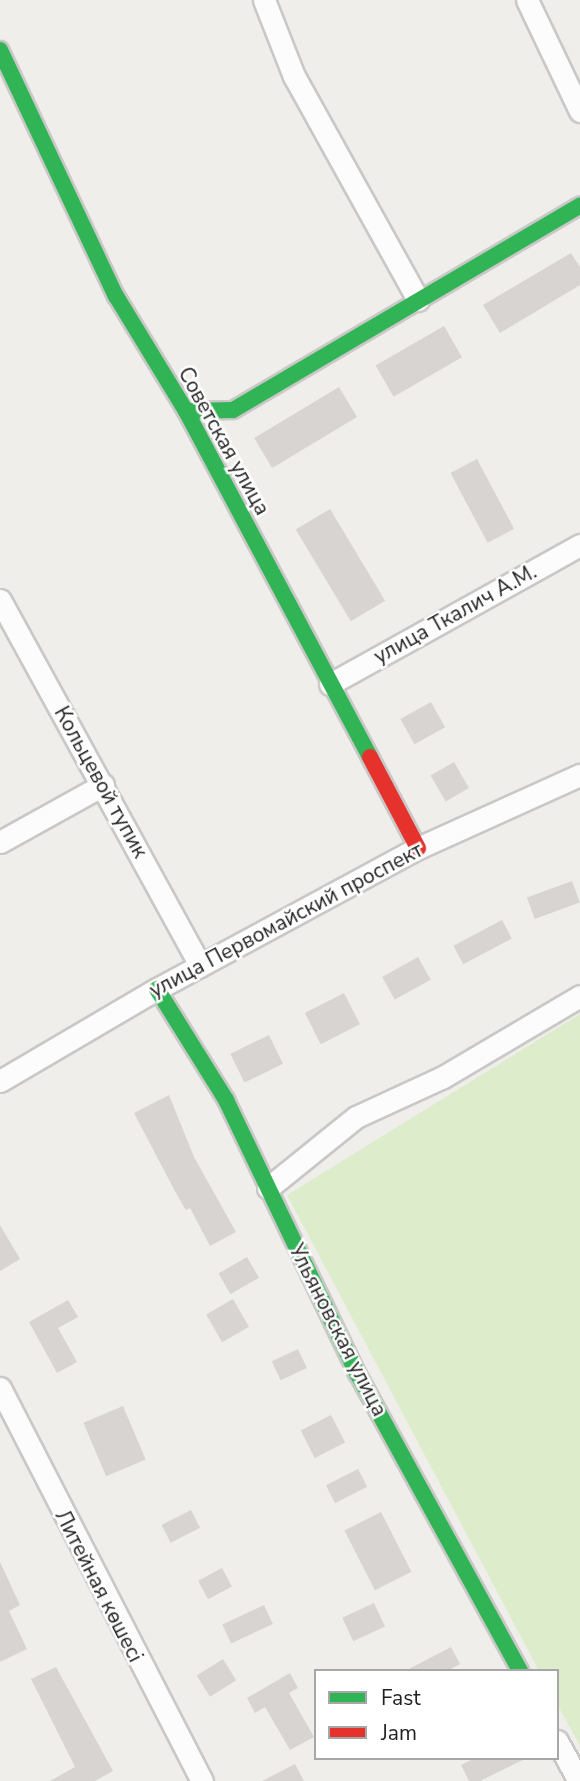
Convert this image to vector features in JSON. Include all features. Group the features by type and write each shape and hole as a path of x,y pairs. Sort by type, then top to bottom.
{"street":[{"path":"264,0 294,76 418,300"},
{"path":"527,0 580,111"},
{"name":"Советская улица","path":"0,50 116,296 186,411 418,848"},
{"path":"186,411 233,410 580,206"},
{"name":"улица Ткалич А.М.","path":"330,684 580,545"},
{"name":"Кольцевой тупик","path":"0,600 200,966"},
{"name":"улица Первомайский проспект","path":"0,1081 157,989 418,848 580,775"},
{"path":"0,842 103,785"},
{"name":"Ульяновская улица","path":"157,989 226,1100 356,1373 519,1669"},
{"path":"268,1188 356,1117 443,1077 580,996"},
{"name":"Литейная көшесі","path":"0,1388 202,1781"},
{"path":"559,1745 579,1781"}],"green space":[{"path":"580,1014 580,1746 559,1708 559,1669 538,1669 287,1195"}],"building":[{"path":"571,253 580,267 580,285 500,333 483,305"},
{"path":"444,326 462,357 394,397 376,366"},
{"path":"339,387 357,417 272,468 254,438"},
{"path":"477,459 514,529 488,543 451,473"},
{"path":"330,509 385,601 351,621 296,530"},
{"path":"431,702 445,727 414,744 400,719"},
{"path":"454,762 469,788 446,801 431,776"},
{"path":"572,881 580,903 535,919 527,897"},
{"path":"502,920 512,939 463,964 453,946"},
{"path":"418,957 431,980 395,1000 382,977"},
{"path":"344,993 360,1024 321,1044 305,1013"},
{"path":"269,1035 283,1064 244,1083 230,1054"},
{"path":"169,1095 194,1157 236,1232 210,1246 190,1208 186,1210 177,1195 134,1113"},
{"path":"0,1225 20,1259 0,1271"},
{"path":"247,1257 259,1278 230,1294 218,1274"},
{"path":"233,1299 249,1327 222,1342 206,1314"},
{"path":"68,1300 78,1317 58,1328 77,1362 57,1373 29,1322"},
{"path":"298,1349 307,1368 281,1380 272,1361"},
{"path":"123,1406 146,1459 106,1476 83,1423"},
{"path":"331,1415 345,1443 315,1458 301,1430"},
{"path":"358,1469 367,1487 335,1503 326,1485"},
{"path":"191,1510 200,1528 171,1543 162,1525"},
{"path":"381,1512 411,1572 375,1590 344,1531"},
{"path":"0,1562 20,1605 9,1611 27,1649 0,1662"},
{"path":"222,1568 232,1587 208,1599 198,1581"},
{"path":"374,1603 385,1627 353,1641 342,1618"},
{"path":"264,1605 273,1624 231,1643 222,1624"},
{"path":"451,1647 460,1664 451,1669 409,1669"},
{"path":"223,1659 236,1680 210,1697 197,1675"},
{"path":"56,1667 113,1771 95,1781 50,1781 75,1767 31,1679"},
{"path":"290,1673 298,1688 289,1693 314,1737 290,1750 265,1707 255,1713 247,1698"},
{"path":"471,1760 523,1760 480,1781 469,1781 461,1765"},
{"path":"295,1764 304,1781 262,1781"}],"traffic: fast":[{"path":"0,50 116,296 186,411 370,757"},
{"path":"186,411 233,410 580,206"},
{"path":"157,989 226,1100 357,1373 519,1669"}],"traffic: jam":[{"path":"370,757 418,848"}]}
